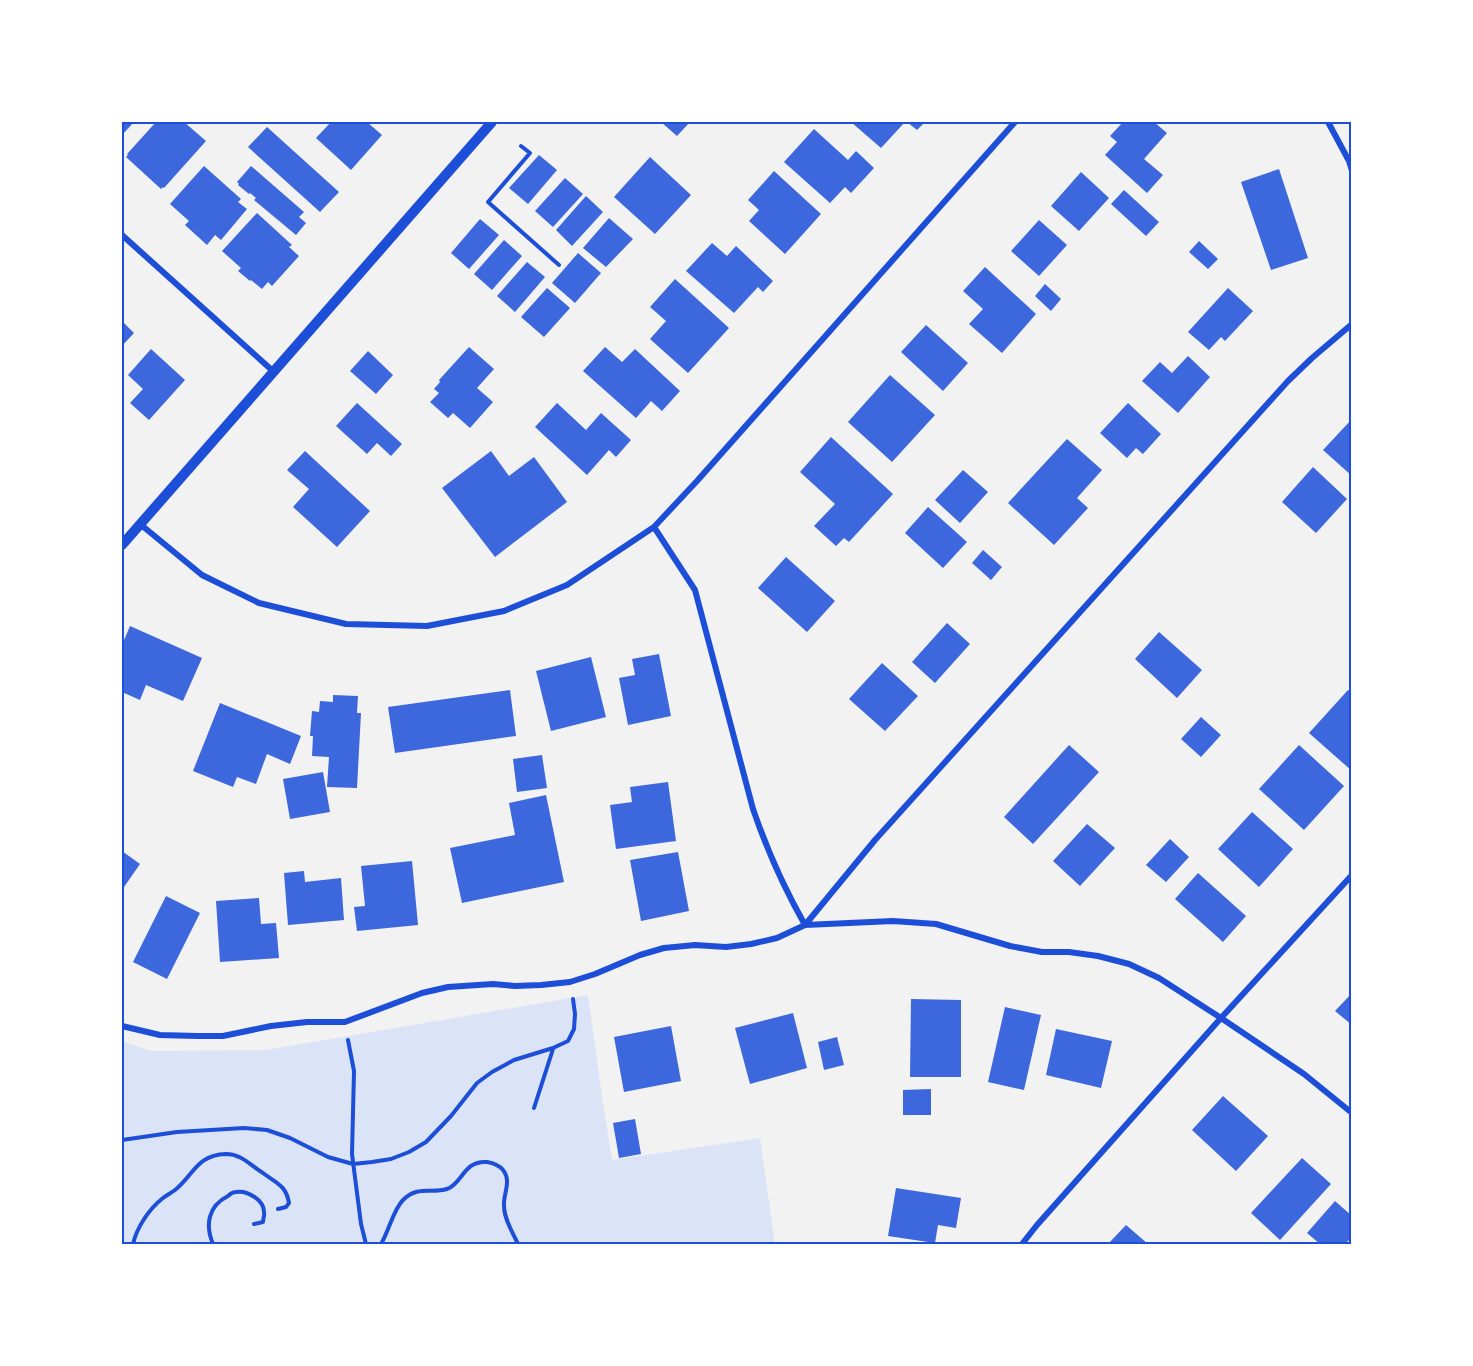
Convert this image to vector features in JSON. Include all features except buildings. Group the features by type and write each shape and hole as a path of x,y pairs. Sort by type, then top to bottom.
{"street":[{"path":"122,545 492,122"},
{"path":"140,524 202,575 259,603 346,624 428,626 504,611 567,585 654,527 1016,122"},
{"path":"1328,122 1352,171"},
{"path":"122,235 274,372"},
{"path":"805,925 875,840 1288,381 1352,324"},
{"path":"654,527 695,590 753,809 765,844 787,894 805,925"},
{"path":"1022,1245 1037,1225 1221,1018 1352,875"},
{"path":"122,1026 160,1035 197,1036 223,1035 283,1024 345,1022 422,993 448,987 493,984 532,986 570,982 664,948 695,945 726,947 751,944 777,938 805,925 893,921 936,924 1010,946 1041,952 1069,952 1098,956 1129,964 1159,978 1221,1018 1304,1074 1352,1113"}],"path":[{"path":"521,146 530,153 489,202 559,265"},
{"path":"122,1140 177,1132 244,1128 267,1130 290,1138 328,1157 353,1164 390,1159 426,1142 477,1083 492,1072 514,1060 568,1041 574,1029 575,1014 570,982"},
{"path":"345,1022 354,1071 352,1154 366,1245"},
{"path":"534,1108 553,1048"},
{"path":"133,1245 142,1222 151,1210 163,1198 176,1190 203,1160 216,1156 228,1154 241,1157 279,1183 288,1194 289,1203 278,1209"},
{"path":"381,1245 394,1213 407,1196 417,1191 448,1189 472,1165 484,1162 495,1164 503,1169 508,1179 503,1204 518,1245"},
{"path":"213,1245 208,1227 210,1216 215,1204 225,1197 236,1192 246,1192 255,1197 265,1213 263,1221 254,1224"}],"shaded area":[{"path":"588,995 612,1160 760,1138 775,1244 122,1244 122,1041 151,1051 266,1050"}]}
